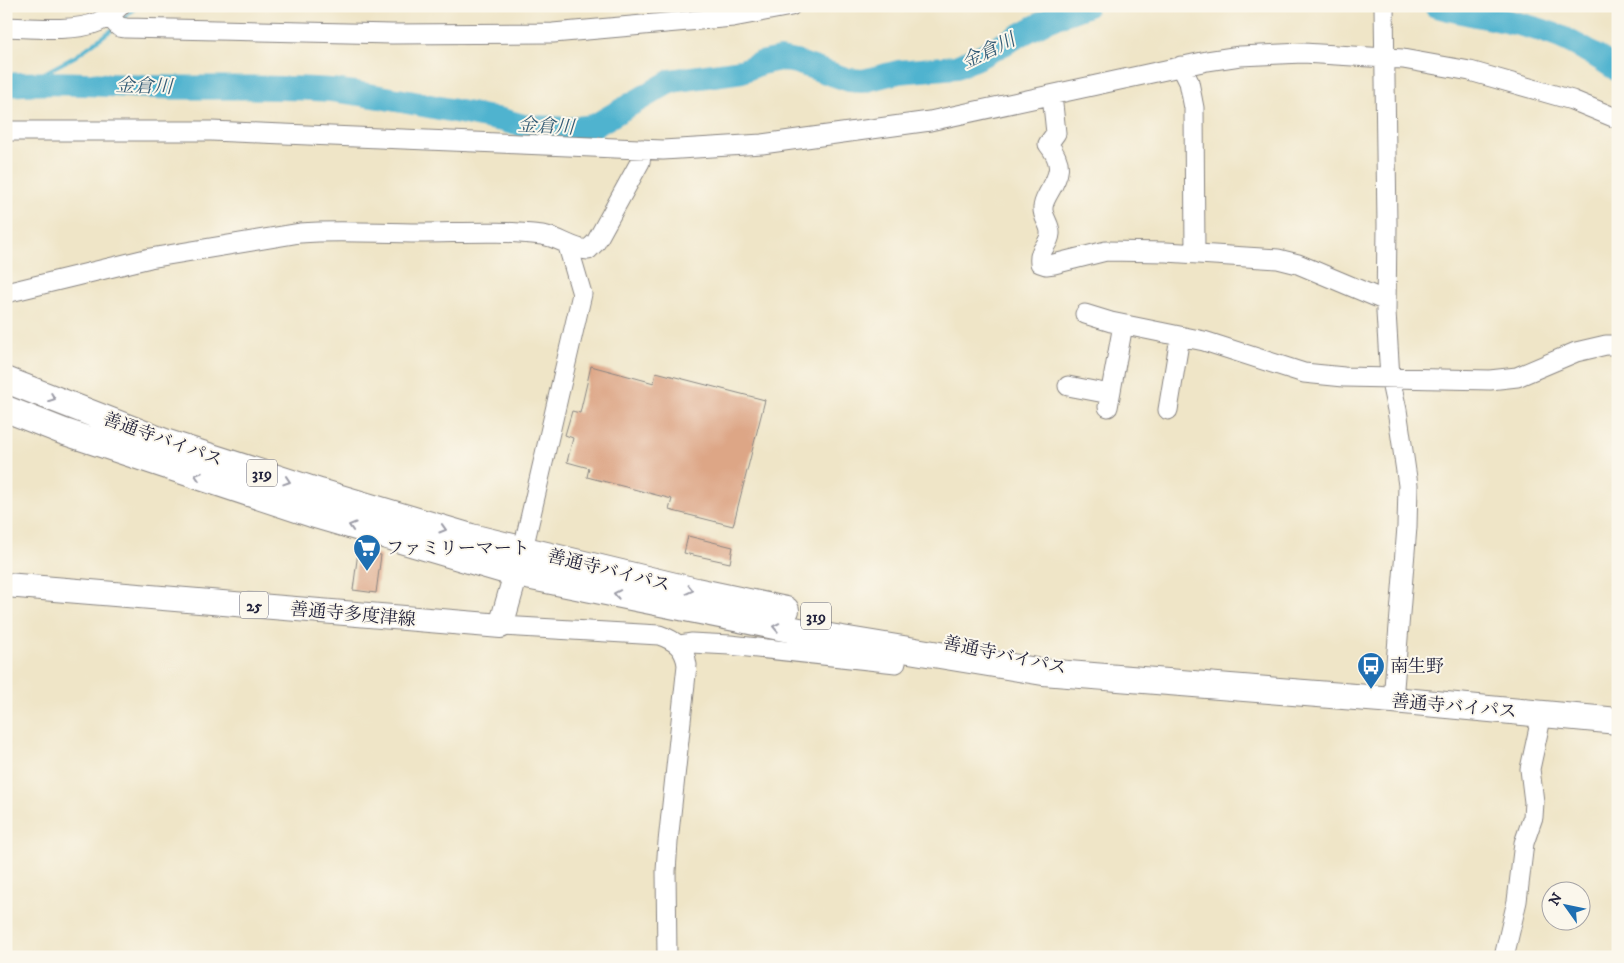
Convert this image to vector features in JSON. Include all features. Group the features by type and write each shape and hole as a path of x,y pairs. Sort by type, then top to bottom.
{"highway":[{"name":"善通寺バイパス","path":"6,380 165,442 320,492 471,537 696,591 1110,678"},
{"name":"善通寺バイパス","path":"6,409 62,431 312,514 517,574 824,636 1043,672 1394,700 1618,721"}],"main road":[{"path":"501,626 523,549"},
{"name":"善通寺多度津線","path":"6,585 501,626"}],"street":[{"path":"6,27 70,28 88,26 115,18 392,34 553,33 733,16 791,6"},
{"path":"1384,6 1386,301 1390,378 1397,410 1408,485 1407,527 1394,700"},
{"path":"6,131 211,131 673,149 780,142 930,121 1181,66 1240,56 1303,53 1403,59 1470,71 1572,100 1618,119"},
{"path":"1181,66 1189,82 1194,108 1195,254"},
{"path":"1052,95 1056,133 1048,144 1058,161 1059,176 1043,205 1042,211 1050,232 1049,238 1039,256 1040,263 1046,265 1054,264 1106,251 1278,258 1298,264 1386,301"},
{"path":"6,294 150,258 321,231 511,232 544,235 560,240 568,246 588,250 596,242 640,162 642,149"},
{"path":"523,549 582,294 568,246"},
{"path":"1085,314 1123,325 1204,342 1304,373 1344,377 1490,380 1517,377 1576,352 1606,345 1618,345"},
{"path":"1068,386 1109,400 1123,325"},
{"path":"1168,410 1180,337"},
{"path":"501,626 659,635 671,639 679,645 687,658 688,664 668,842 667,957"},
{"path":"679,645 691,643 730,645 896,662"},
{"path":"1504,957 1517,900 1524,842 1533,817 1534,802 1530,769 1542,714"}],"building":[{"path":"591,366 654,383 656,372 765,400 733,526 669,510 672,499 587,477 589,468 567,462 573,438 565,435 572,411 580,413"},
{"path":"688,536 733,547 730,563 684,553"},
{"name":"ファミリーマート","path":"358,552 381,555 376,593 353,590"}],"waterway":[{"path":"122,20 137,6"},
{"name":"金倉川","path":"6,85 61,83 153,87 331,90 502,120 524,126 570,129 594,126 671,81 742,71 761,63 780,59 796,62 849,80 863,81 898,72 956,67 981,56 1050,19 1086,6"},
{"name":"金倉川","path":"1436,6 1514,23 1560,37 1590,52 1618,70"},
{"path":"25,83 76,56 113,29"}],"railway":[{"path":"1603,957 1618,957"}],"place":[{"name":"ファミリーマート","path":"367,572"},
{"name":"南生野","path":"1371,690"}]}
